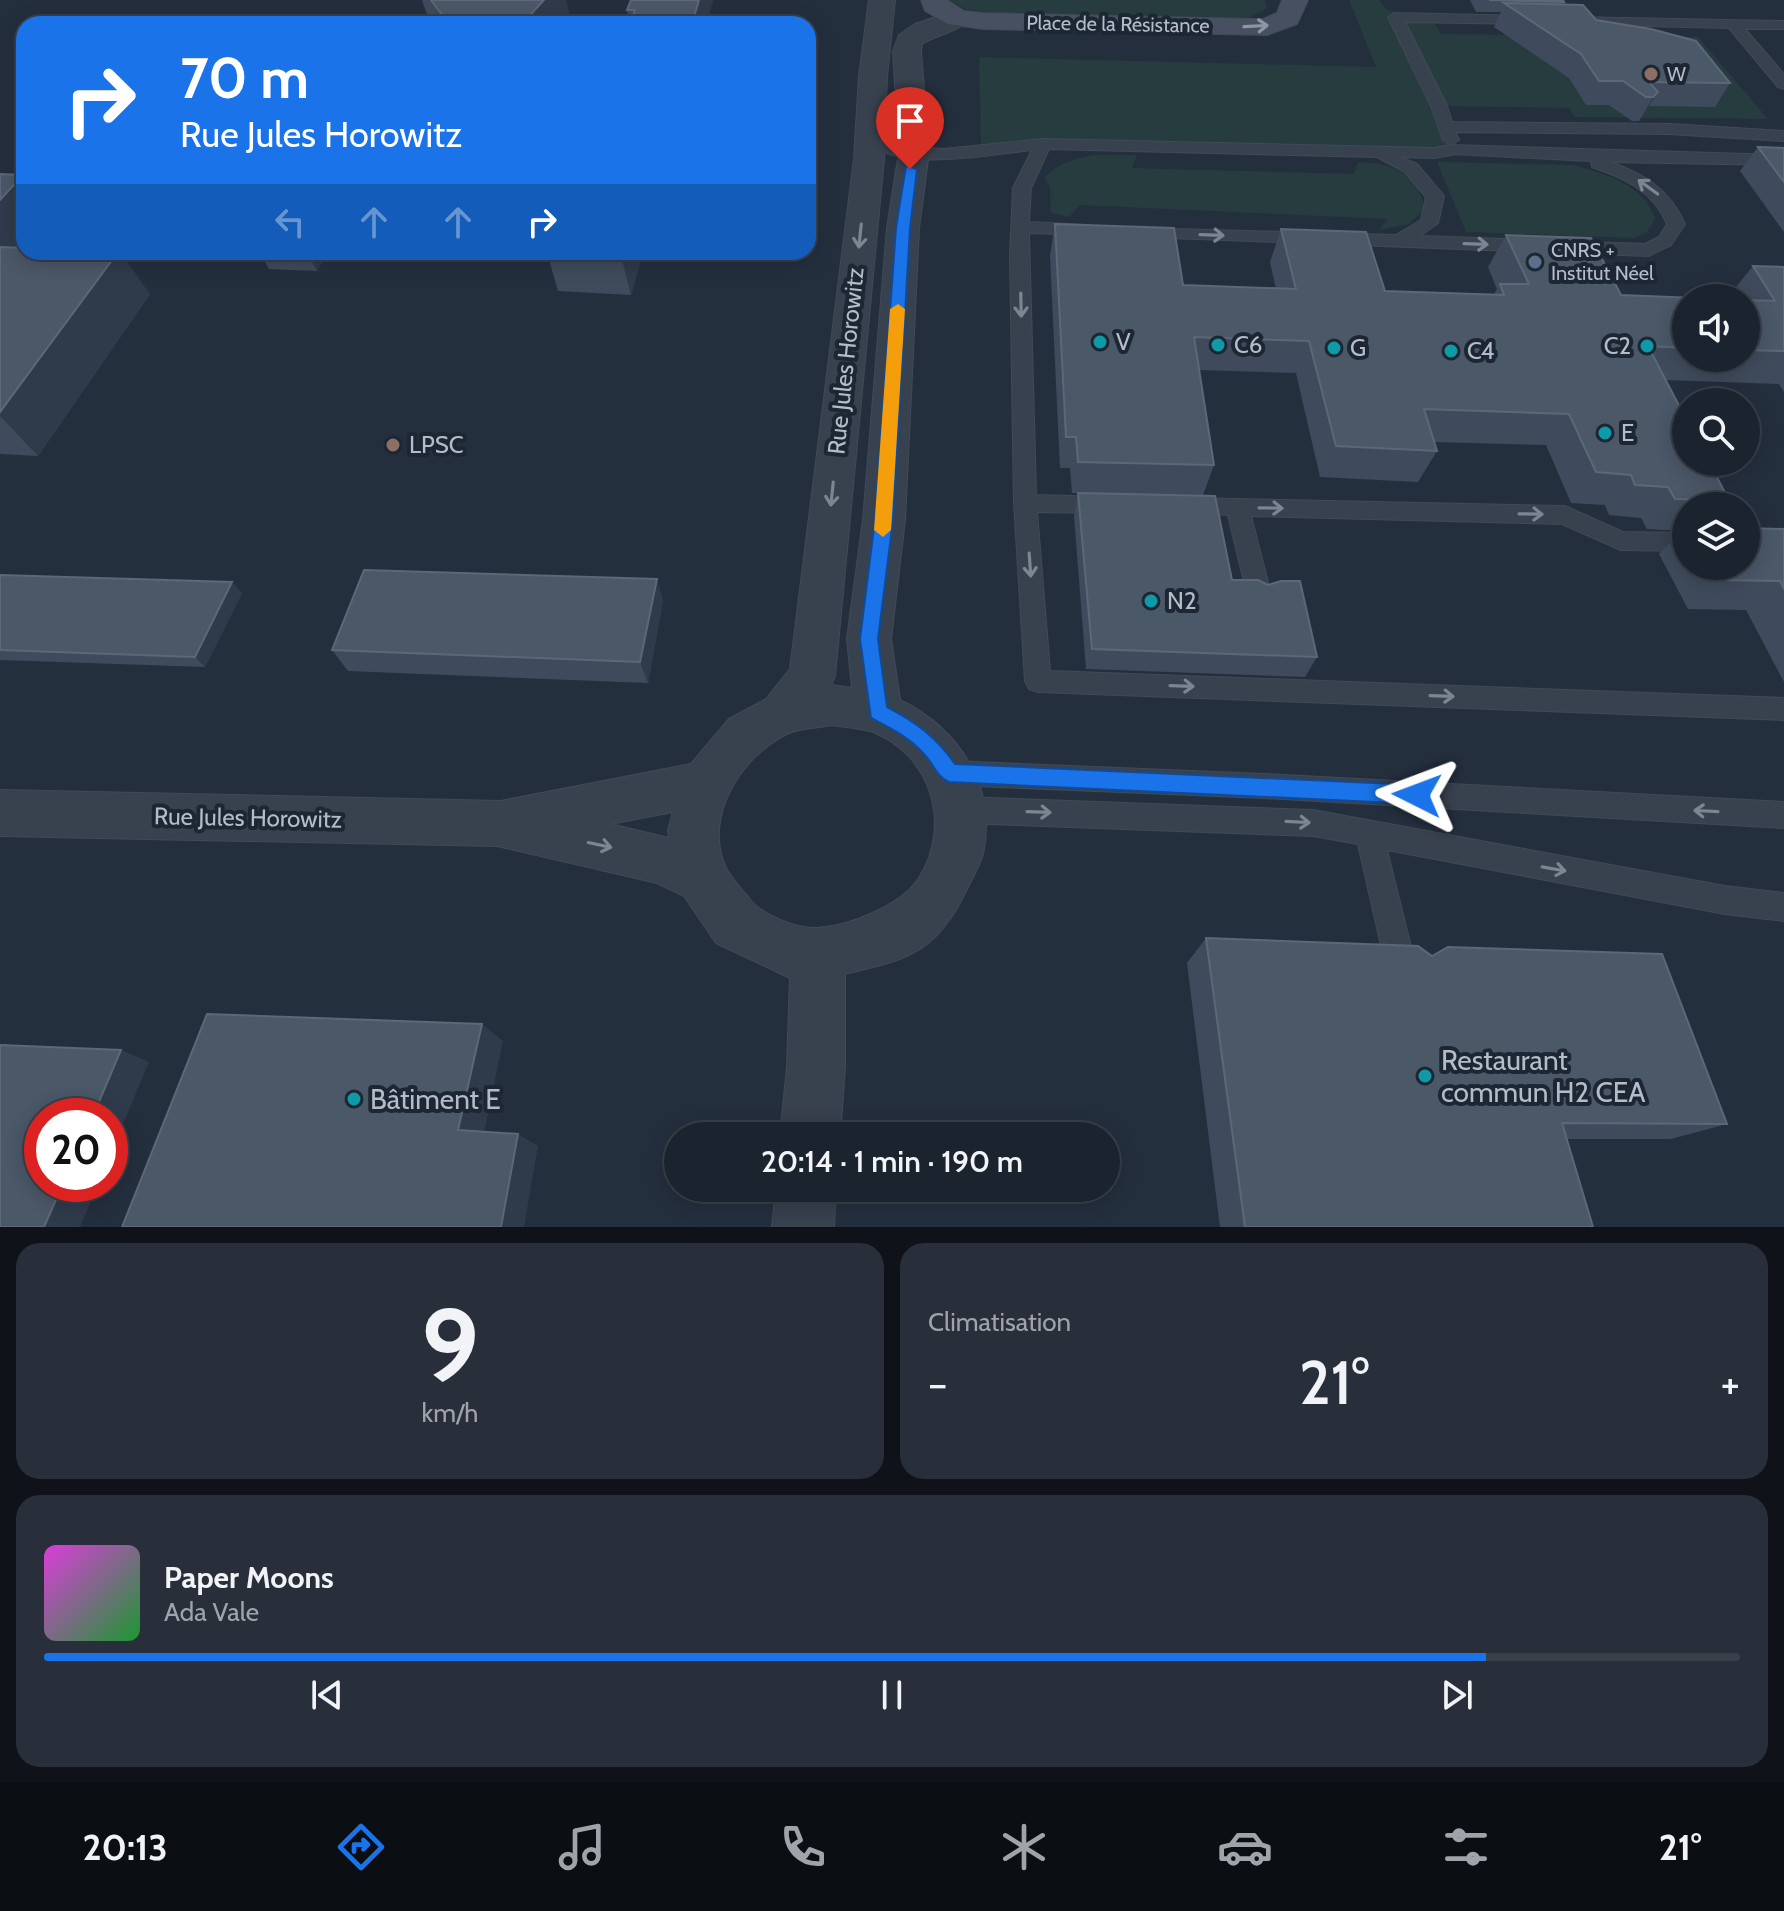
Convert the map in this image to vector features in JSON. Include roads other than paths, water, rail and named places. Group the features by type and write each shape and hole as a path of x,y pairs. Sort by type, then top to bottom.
{"main road":[{"name":"Place de la Résistance","path":"946,9 983,21 1267,27 1288,18 1295,0"}],"street":[{"name":"Rue Jules Horowitz","path":"783,713 812,676 869,159 869,125 882,0"},
{"name":"Rue Jules Horowitz","path":"878,712 869,639 884,520 903,228 914,152 907,61 909,41 946,9"},
{"path":"831,705 878,712 910,728 933,749 955,791 957,855 936,899 898,933 818,955 788,951 735,924 702,878 693,830 705,784 746,734 783,713 831,705"},
{"name":"Rue Jules Horowitz","path":"497,823 705,784"},
{"name":"Rue Jules Horowitz","path":"0,813 497,823 662,860 702,878"},
{"path":"811,1122 816,1067 818,955"},
{"path":"803,1227 805,1202"}],"lane":[{"path":"1456,149 1439,106 1395,17 1784,25"},
{"path":"1733,24 1784,84"},
{"path":"869,125 876,140 896,151 944,154 1043,144 1434,153 1456,149 1574,156 1784,160"},
{"path":"1445,127 1669,129 1784,136"},
{"path":"1043,144 1022,188 1019,255 1025,503 1038,681 1784,709"},
{"path":"1372,152 1411,168 1435,196 1429,223 1398,242"},
{"path":"1022,227 1648,250 1665,241 1676,224 1670,206 1650,187 1622,171 1574,156"},
{"path":"1025,503 1131,505"},
{"path":"1161,506 1565,515 1621,541 1672,542"},
{"path":"1237,507 1259,594"},
{"path":"955,791 1264,786 1784,815"},
{"path":"955,791 1313,823 1695,895 1784,907"},
{"path":"1369,833 1400,963"}],"place":[{"name":"W","path":"1651,74"},
{"name":"CNRS + Institut Néel","path":"1535,262"},
{"name":"V","path":"1100,342"},
{"name":"C6","path":"1218,345"},
{"name":"C2","path":"1647,346"},
{"name":"G","path":"1334,348"},
{"name":"C4","path":"1451,351"},
{"name":"E","path":"1605,433"},
{"name":"LPSC","path":"393,445"},
{"name":"N2","path":"1151,601"},
{"name":"Restaurant commun H2 CEA","path":"1425,1076"},
{"name":"Bâtiment E","path":"354,1099"}]}
